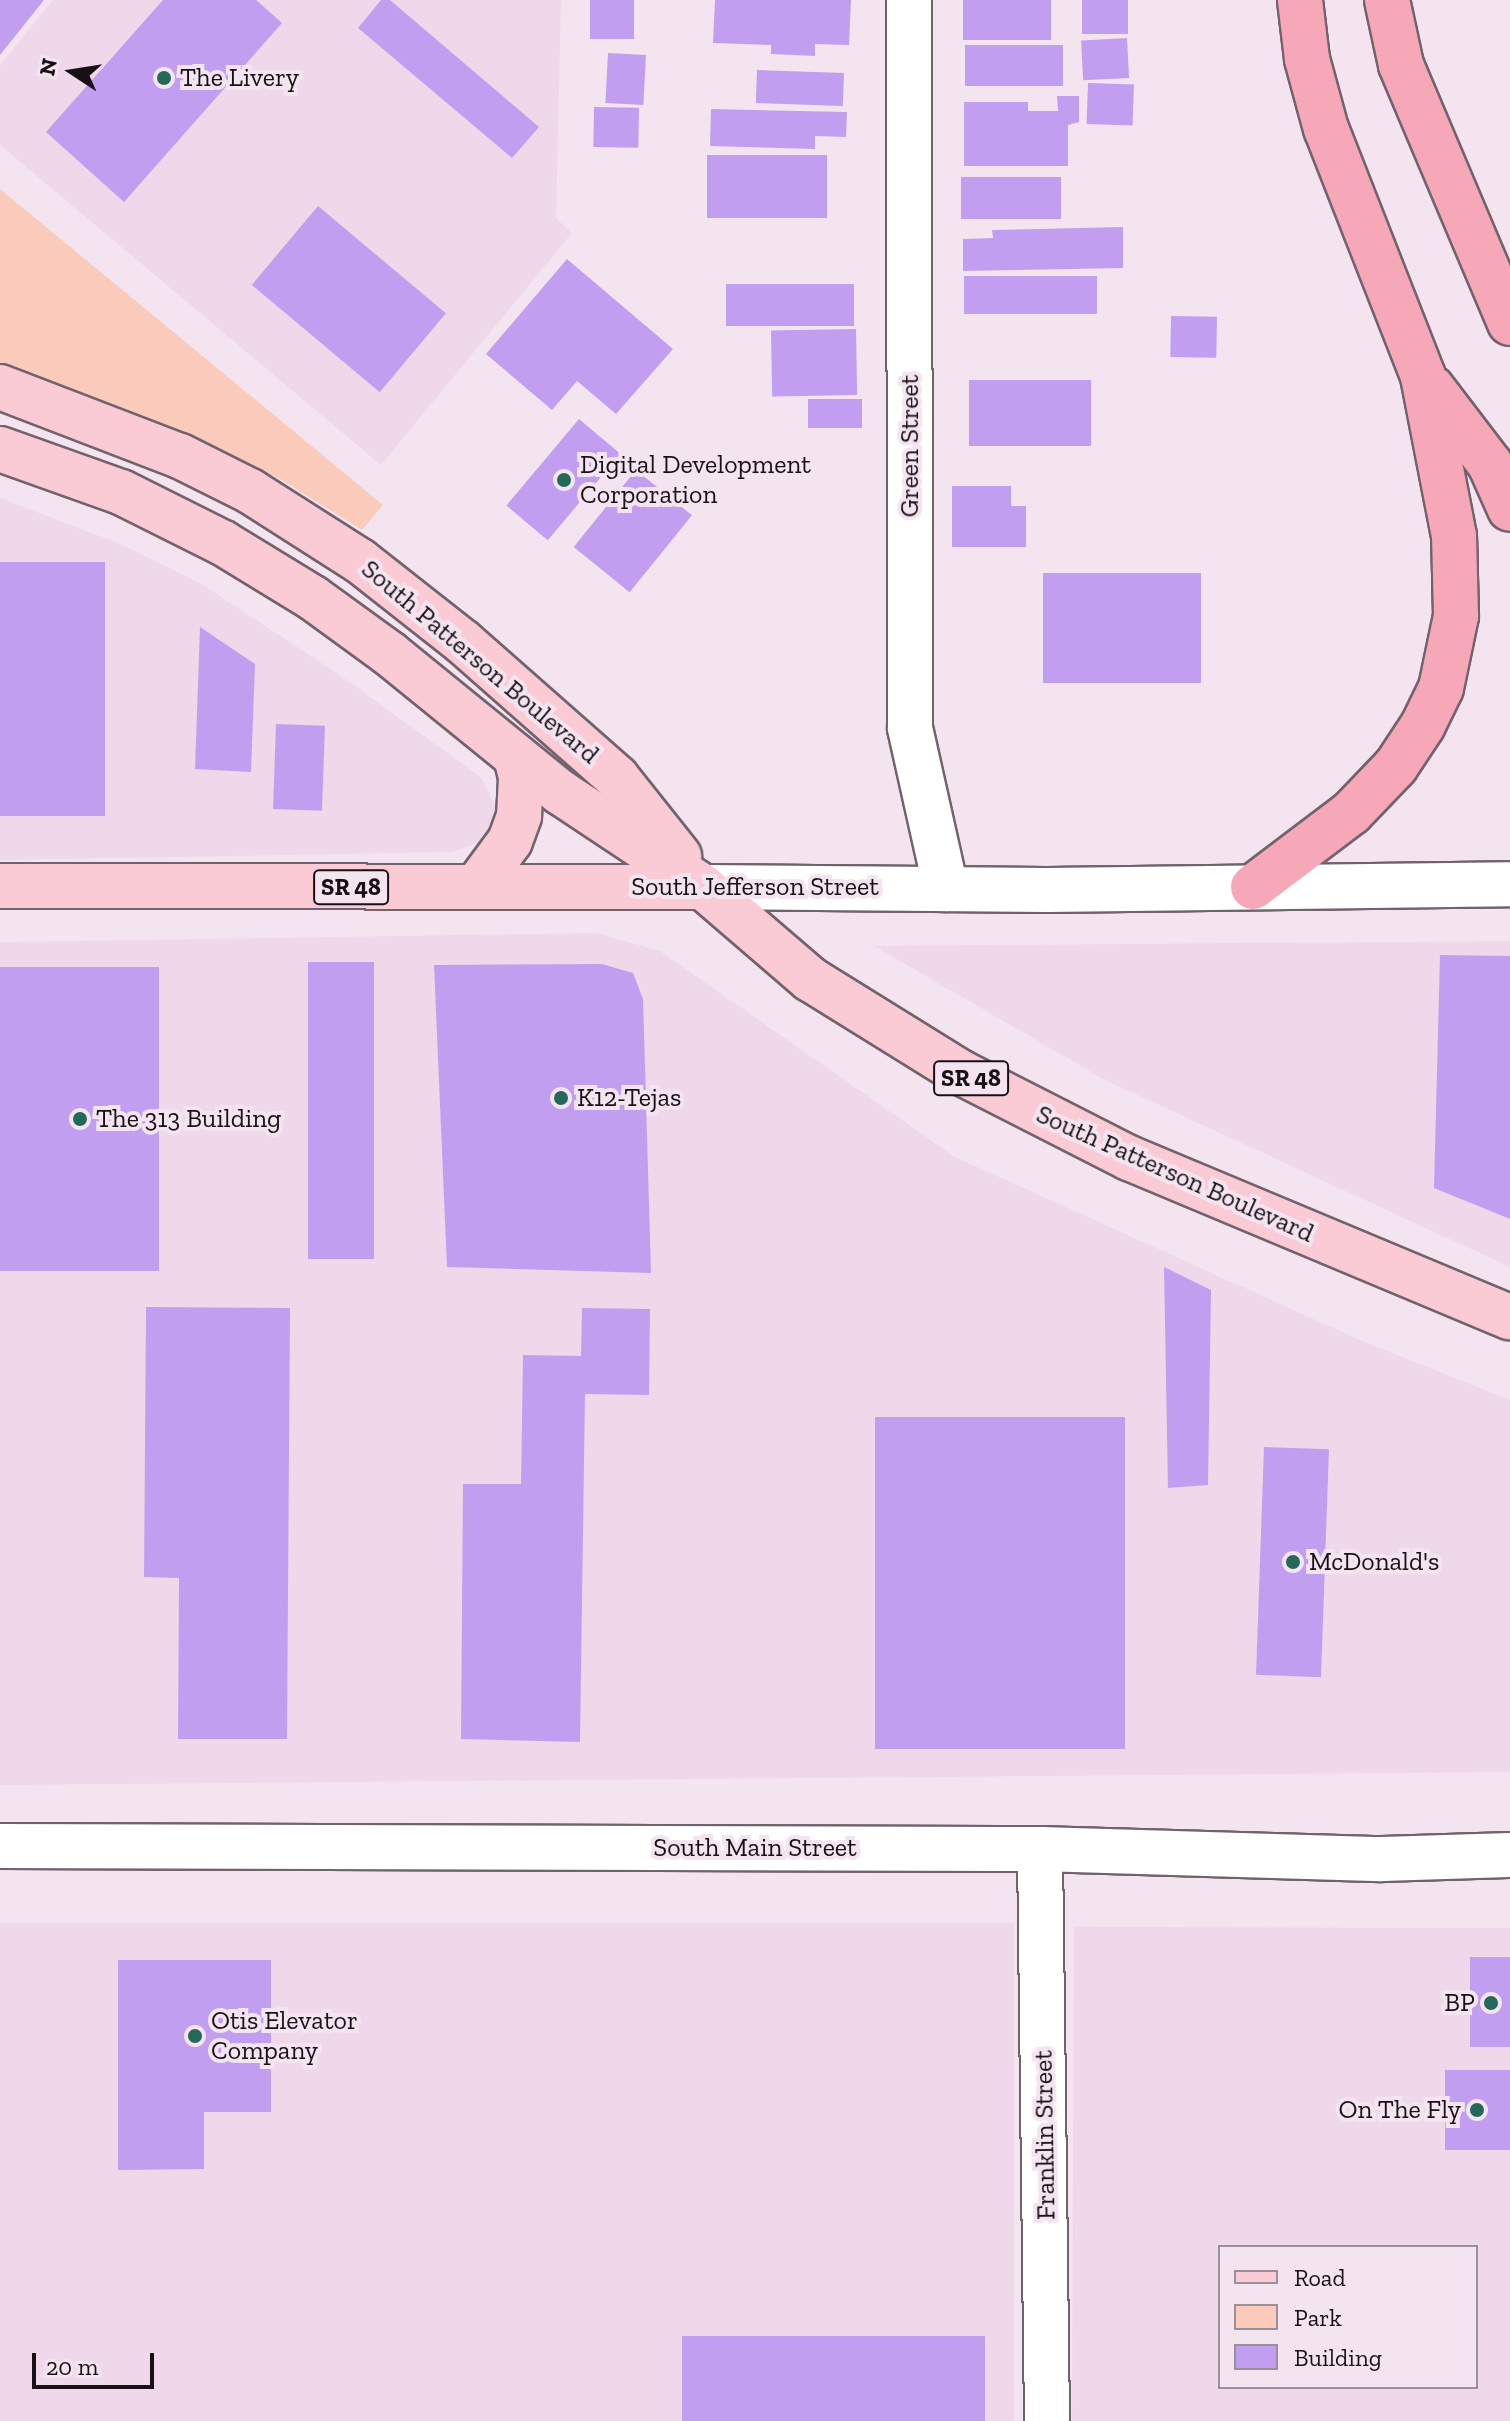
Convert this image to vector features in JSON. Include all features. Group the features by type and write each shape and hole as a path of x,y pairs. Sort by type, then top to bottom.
{"highway":[{"path":"1253,887 1337,824 1385,779 1415,739 1441,688 1456,616 1457,561 1446,483 1423,376 1326,129 1307,59 1300,0"},
{"path":"1387,0 1401,65 1510,323"},
{"path":"1423,376 1490,464 1510,509"}],"main road":[{"name":"South Patterson Boulevard","path":"0,387 105,425 192,462 250,491 360,561 463,642 617,778 703,887"},
{"name":"South Patterson Boulevard","path":"0,449 121,492 223,543 339,617 560,792 703,887 810,979 1033,1112 1202,1190 1510,1317"},
{"path":"476,887 510,841 519,816 521,790 516,757"},
{"name":"South Jefferson Street","path":"0,886 703,887"}],"street":[{"name":"Green Street","path":"909,0 910,728 946,889"},
{"name":"South Jefferson Street","path":"703,887 946,889 1510,884"},
{"name":"South Main Street","path":"0,1846 1040,1849 1382,1859 1510,1855"},
{"name":"Franklin Street","path":"1040,1849 1047,2421"}],"shaded area":[{"path":"53,0 561,0 556,218 572,233 381,465 0,145 0,65"},
{"path":"0,498 118,543 200,583 341,676 482,778 497,811 481,842 452,852 0,860"},
{"path":"596,933 660,951 955,1157 1362,1341 1510,1400 1510,1772 0,1785 0,942"},
{"path":"1510,941 1510,1267 1105,1080 874,946"},
{"path":"0,1923 1014,1923 1014,2421 0,2421"},
{"path":"1074,1927 1510,1928 1510,2421 1072,2421"}],"green space":[{"path":"0,189 383,505 362,530 280,479 172,427 0,369"}],"building":[{"path":"0,0 44,0 0,55"},
{"name":"The Livery","path":"163,0 256,0 282,23 124,202 46,132"},
{"path":"381,0 390,0 539,127 512,158 358,28"},
{"path":"590,0 634,0 634,39 590,39"},
{"path":"715,0 851,0 849,45 815,44 815,56 771,54 771,45 713,43"},
{"path":"963,0 1051,0 1051,40 963,40"},
{"path":"1082,0 1128,0 1128,34 1082,34"},
{"path":"1127,38 1129,78 1083,80 1081,40"},
{"path":"965,45 1063,45 1063,86 965,86"},
{"path":"608,53 646,55 643,105 605,103"},
{"path":"757,70 844,73 843,106 756,103"},
{"path":"1088,83 1134,85 1133,126 1087,124"},
{"path":"1057,96 1079,96 1079,122 1068,125 1068,166 964,166 964,102 1028,102 1028,111 1058,111"},
{"path":"594,107 639,108 638,148 593,147"},
{"path":"711,109 847,112 846,137 815,136 815,149 710,146"},
{"path":"707,155 827,155 827,218 707,218"},
{"path":"961,177 1061,177 1061,219 961,219"},
{"path":"318,206 446,313 380,392 252,285"},
{"path":"1123,227 1123,268 963,271 963,239 993,238 992,230"},
{"path":"567,259 673,349 616,414 577,381 552,410 486,354"},
{"path":"964,276 1097,276 1097,314 964,314"},
{"path":"726,284 854,284 854,326 726,326"},
{"path":"1171,316 1217,317 1216,358 1170,357"},
{"path":"856,329 857,395 772,396 771,330"},
{"path":"969,380 1091,380 1091,446 969,446"},
{"path":"808,399 862,399 862,428 808,428"},
{"name":"Digital Development Corporation","path":"579,419 620,454 548,540 506,506"},
{"path":"636,470 692,515 630,592 574,547"},
{"path":"952,486 1011,486 1011,506 1026,506 1026,547 952,547"},
{"path":"0,562 105,562 105,816 0,816"},
{"path":"1043,573 1201,573 1201,683 1043,683"},
{"path":"200,627 255,664 251,772 195,769"},
{"path":"276,724 325,726 322,811 273,809"},
{"path":"1440,955 1510,956 1510,1219 1434,1188"},
{"path":"308,962 374,962 374,1259 308,1259"},
{"path":"602,964 633,973 643,999 651,1273 447,1267 434,965"},
{"name":"The 313 Building","path":"0,967 159,967 159,1271 0,1271"},
{"path":"1164,1267 1211,1290 1208,1485 1168,1488"},
{"path":"146,1307 290,1308 287,1739 178,1739 179,1578 144,1577"},
{"path":"582,1308 650,1309 649,1395 585,1394 580,1742 461,1739 463,1484 521,1484 523,1355 581,1356"},
{"path":"875,1417 1125,1417 1125,1749 875,1749"},
{"name":"McDonald's","path":"1264,1447 1329,1449 1321,1677 1256,1675"},
{"name":"BP","path":"1470,1957 1510,1957 1510,2047 1470,2047"},
{"name":"Otis Elevator Company","path":"118,1960 271,1960 271,2112 204,2112 204,2169 118,2170"},
{"name":"On The Fly","path":"1445,2070 1510,2070 1510,2150 1445,2150"},
{"path":"682,2336 985,2336 985,2421 682,2421"}],"place":[{"name":"The Livery","path":"164,78"},
{"name":"Digital Development Corporation","path":"564,480"},
{"name":"K12-Tejas","path":"561,1098"},
{"name":"The 313 Building","path":"80,1119"},
{"name":"McDonald's","path":"1293,1562"},
{"name":"BP","path":"1491,2003"},
{"name":"Otis Elevator Company","path":"195,2036"},
{"name":"On The Fly","path":"1477,2110"}]}
